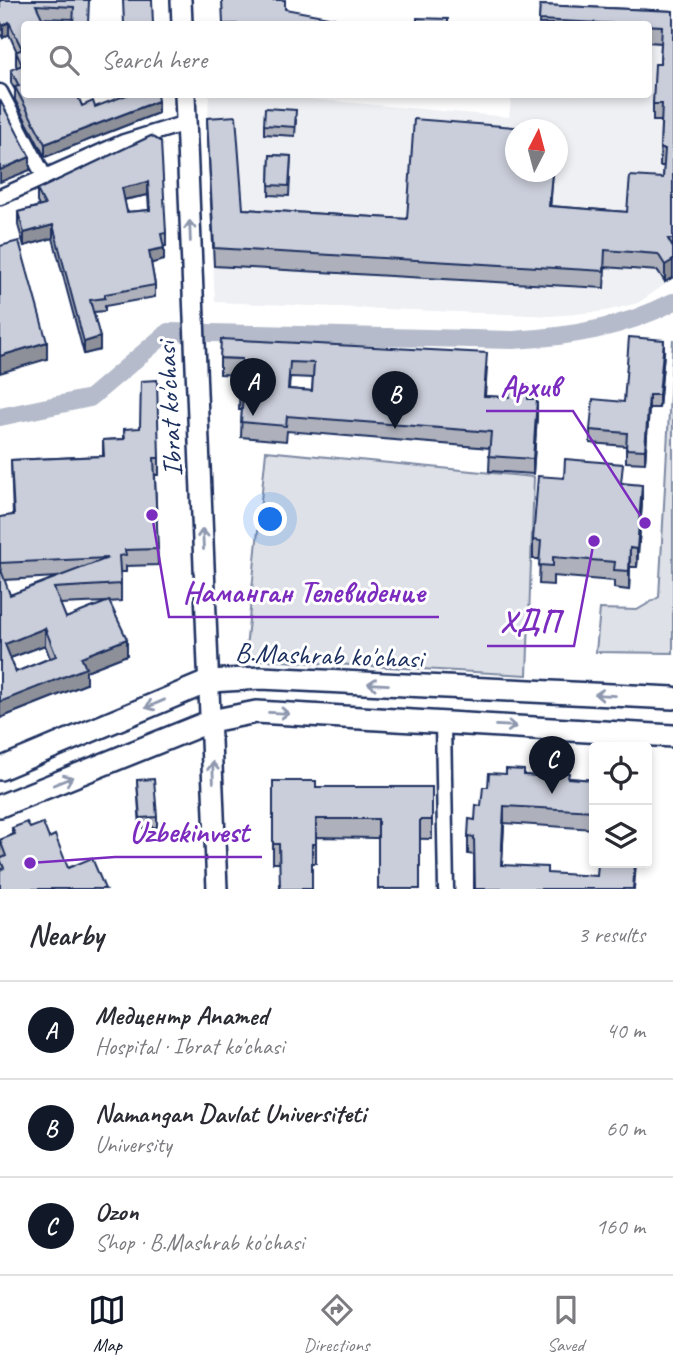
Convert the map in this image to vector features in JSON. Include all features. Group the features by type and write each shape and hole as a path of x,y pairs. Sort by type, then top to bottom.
{"main road":[{"path":"181,0 182,21"},
{"name":"Ibrat ko'chasi","path":"185,98 217,889"},
{"name":"B.Mashrab ko'chasi","path":"0,769 210,681 261,678 673,698"},
{"path":"0,806 211,721 256,712 673,736"}],"street":[{"path":"0,92 45,177"},
{"path":"0,197 124,142 186,123"},
{"path":"443,723 446,889"}],"shaded area":[{"path":"652,43 673,44 673,279 638,303 606,311 552,316 215,302 207,136 209,98 298,98 509,117 512,98 652,98"},
{"path":"673,339 673,653 596,652 600,609 637,610 659,597"},
{"path":"266,451 534,477 527,675 245,659"}],"building":[{"path":"0,0 89,0 88,21 73,21 74,7 36,5 44,21 21,21 21,47 9,22 3,26 0,21"},
{"path":"123,0 152,0 153,21 124,21"},
{"path":"222,0 285,0 285,9 334,18 333,21 223,21"},
{"path":"540,5 673,11 673,239 668,239 673,248 673,260 665,265 658,254 605,250 604,271 214,248 207,118 236,116 243,209 407,219 414,119 505,126 505,182 551,182 549,206 627,212 630,176 663,178 665,149 660,149 662,104 653,104 655,64 660,64 662,26 652,26 652,21 539,20"},
{"path":"417,18 448,19 448,21 417,21"},
{"path":"21,50 21,63 16,52"},
{"path":"21,65 21,98 79,98 82,106 93,101 95,107 119,98 158,98 158,101 45,144 15,87 19,86 11,70"},
{"path":"0,100 30,157 0,170"},
{"path":"265,108 296,110 295,127 264,125"},
{"path":"151,136 161,142 166,233 161,234 164,248 149,251 155,285 105,294 105,298 90,300 100,337 84,342 53,225 24,233 18,212 45,205 37,190","holes":["148,182 150,210 127,212 122,188"]},
{"path":"270,155 291,156 289,186 269,185"},
{"path":"19,241 47,342 0,356 0,246"},
{"path":"629,337 664,340 659,395 649,395 645,450 626,449 627,433 590,430 593,399 624,402"},
{"path":"221,339 487,353 484,396 509,397 510,384 529,385 528,399 537,399 533,459 489,456 491,432 287,416 286,426 241,422 243,395 239,394 242,359 220,358","holes":["290,362 314,363 312,391 288,389"]},
{"path":"157,380 159,458 154,458 158,549 125,550 126,555 119,556 121,584 54,588 66,618 109,601 127,639 81,657 86,668 0,702 0,567 10,595 108,558 0,563 0,517 14,515 11,460 104,456 103,440 125,439 124,429 140,428 141,381","holes":["45,628 56,656 16,672 5,644"]},
{"path":"565,459 623,464 621,483 642,485 637,549 630,548 629,571 614,570 615,562 553,557 553,566 539,565 541,541 533,540 538,476 564,478"},
{"path":"506,769 524,770 524,775 549,777 549,772 569,773 568,778 589,780 589,811 504,806 501,865 547,867 547,873 597,876 598,868 635,868 633,889 475,889 474,837 468,836 469,819 475,820 476,805 481,806 483,787 488,787 489,773 506,774"},
{"path":"154,779 157,817 140,818 137,780"},
{"path":"273,781 316,781 316,787 432,787 432,820 420,820 420,889 378,889 378,819 316,819 316,844 312,844 312,889 280,889 279,844 273,844"},
{"path":"27,822 30,828 43,823 49,838 55,835 68,868 92,858 105,889 0,889 0,870 4,868 0,859 6,856 0,840 15,834 12,828"}],"waterway":[{"path":"0,417 90,398 168,332 513,340 595,330 635,318 673,302"}],"place":[{"name":"Медцентр Anamed","path":"253,416"},
{"name":"Namangan Davlat Universiteti","path":"395,429"},
{"name":"Наманган Телевидение","path":"152,515"},
{"name":"Архив","path":"645,523"},
{"name":"ХДП","path":"594,541"},
{"name":"Ozon","path":"552,794"},
{"name":"Uzbekinvest","path":"30,863"}]}
